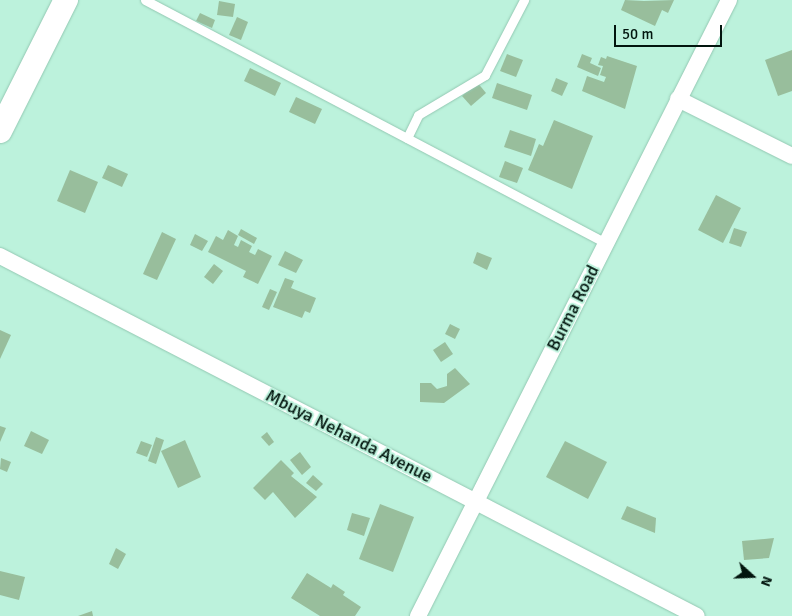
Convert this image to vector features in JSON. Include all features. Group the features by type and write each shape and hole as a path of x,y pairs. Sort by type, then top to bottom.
{"main road":[{"path":"0,131 66,0"}],"street":[{"name":"Burma Road","path":"418,616 729,0"},
{"path":"678,99 792,156"},
{"name":"Mbuya Nehanda Avenue","path":"0,256 697,616"}],"lane":[{"path":"145,0 606,243"},
{"path":"407,138 418,115 485,75 524,0"}],"building":[{"path":"625,0 674,0 668,13 662,10 655,26 621,10"},
{"path":"219,1 235,4 233,17 217,15"},
{"path":"200,13 215,20 212,28 196,21"},
{"path":"237,17 248,22 241,40 229,35"},
{"path":"792,50 792,91 778,96 765,60"},
{"path":"507,54 523,60 516,77 500,71"},
{"path":"582,54 592,58 590,63 601,68 598,76 577,67"},
{"path":"607,56 637,66 625,109 582,91 587,76 604,82 606,77 600,75 603,66 598,65 601,57 606,59"},
{"path":"250,68 281,83 275,96 244,81"},
{"path":"556,78 568,83 562,96 551,91"},
{"path":"477,82 486,93 471,106 462,96"},
{"path":"497,83 532,95 527,110 492,98"},
{"path":"296,97 322,109 315,124 289,112"},
{"path":"554,120 593,136 572,189 528,170 539,144 543,146"},
{"path":"510,130 536,139 531,156 504,147"},
{"path":"505,161 523,168 517,183 499,177"},
{"path":"108,165 128,174 122,187 102,178"},
{"path":"70,170 98,182 85,213 57,201"},
{"path":"716,195 741,208 723,243 698,230"},
{"path":"734,228 747,232 741,247 729,243"},
{"path":"241,229 257,238 254,244 238,235"},
{"path":"228,230 238,236 234,245 238,247 241,240 252,246 249,252 255,255 258,249 272,256 258,284 243,277 246,271 208,252 216,236 223,240"},
{"path":"162,232 176,239 157,280 143,274"},
{"path":"195,234 208,241 202,251 190,245"},
{"path":"285,251 303,260 296,273 278,265"},
{"path":"477,252 492,258 487,270 473,263"},
{"path":"214,264 223,271 213,284 204,277"},
{"path":"285,278 294,281 291,288 316,298 310,313 305,311 302,318 273,307"},
{"path":"270,289 277,292 269,310 262,307"},
{"path":"450,324 460,329 455,339 445,334"},
{"path":"0,330 11,335 0,359"},
{"path":"445,342 453,354 441,362 433,350"},
{"path":"455,368 470,384 444,403 420,402 420,383 431,383 437,389 447,386 447,374"},
{"path":"0,426 6,428 0,442"},
{"path":"31,431 49,440 42,454 24,446"},
{"path":"267,432 274,442 269,446 261,437"},
{"path":"156,437 164,440 156,464 148,461"},
{"path":"185,440 201,477 178,488 161,451"},
{"path":"141,441 152,445 147,457 136,453"},
{"path":"565,441 607,462 588,499 546,477"},
{"path":"300,452 311,467 302,475 290,460"},
{"path":"1,458 11,462 7,472 0,469"},
{"path":"281,460 294,473 291,476 317,497 295,518 273,492 265,500 253,488"},
{"path":"313,475 323,484 316,491 306,483"},
{"path":"380,504 414,517 393,572 359,559"},
{"path":"627,506 656,518 655,533 621,519"},
{"path":"352,513 370,518 364,536 347,530"},
{"path":"774,538 769,558 744,560 742,541"},
{"path":"116,548 126,554 118,569 109,564"},
{"path":"0,571 25,577 19,600 0,595"},
{"path":"307,573 331,588 333,584 345,592 343,595 361,607 355,616 320,616 291,598"},
{"path":"92,611 93,616 78,616"}]}
